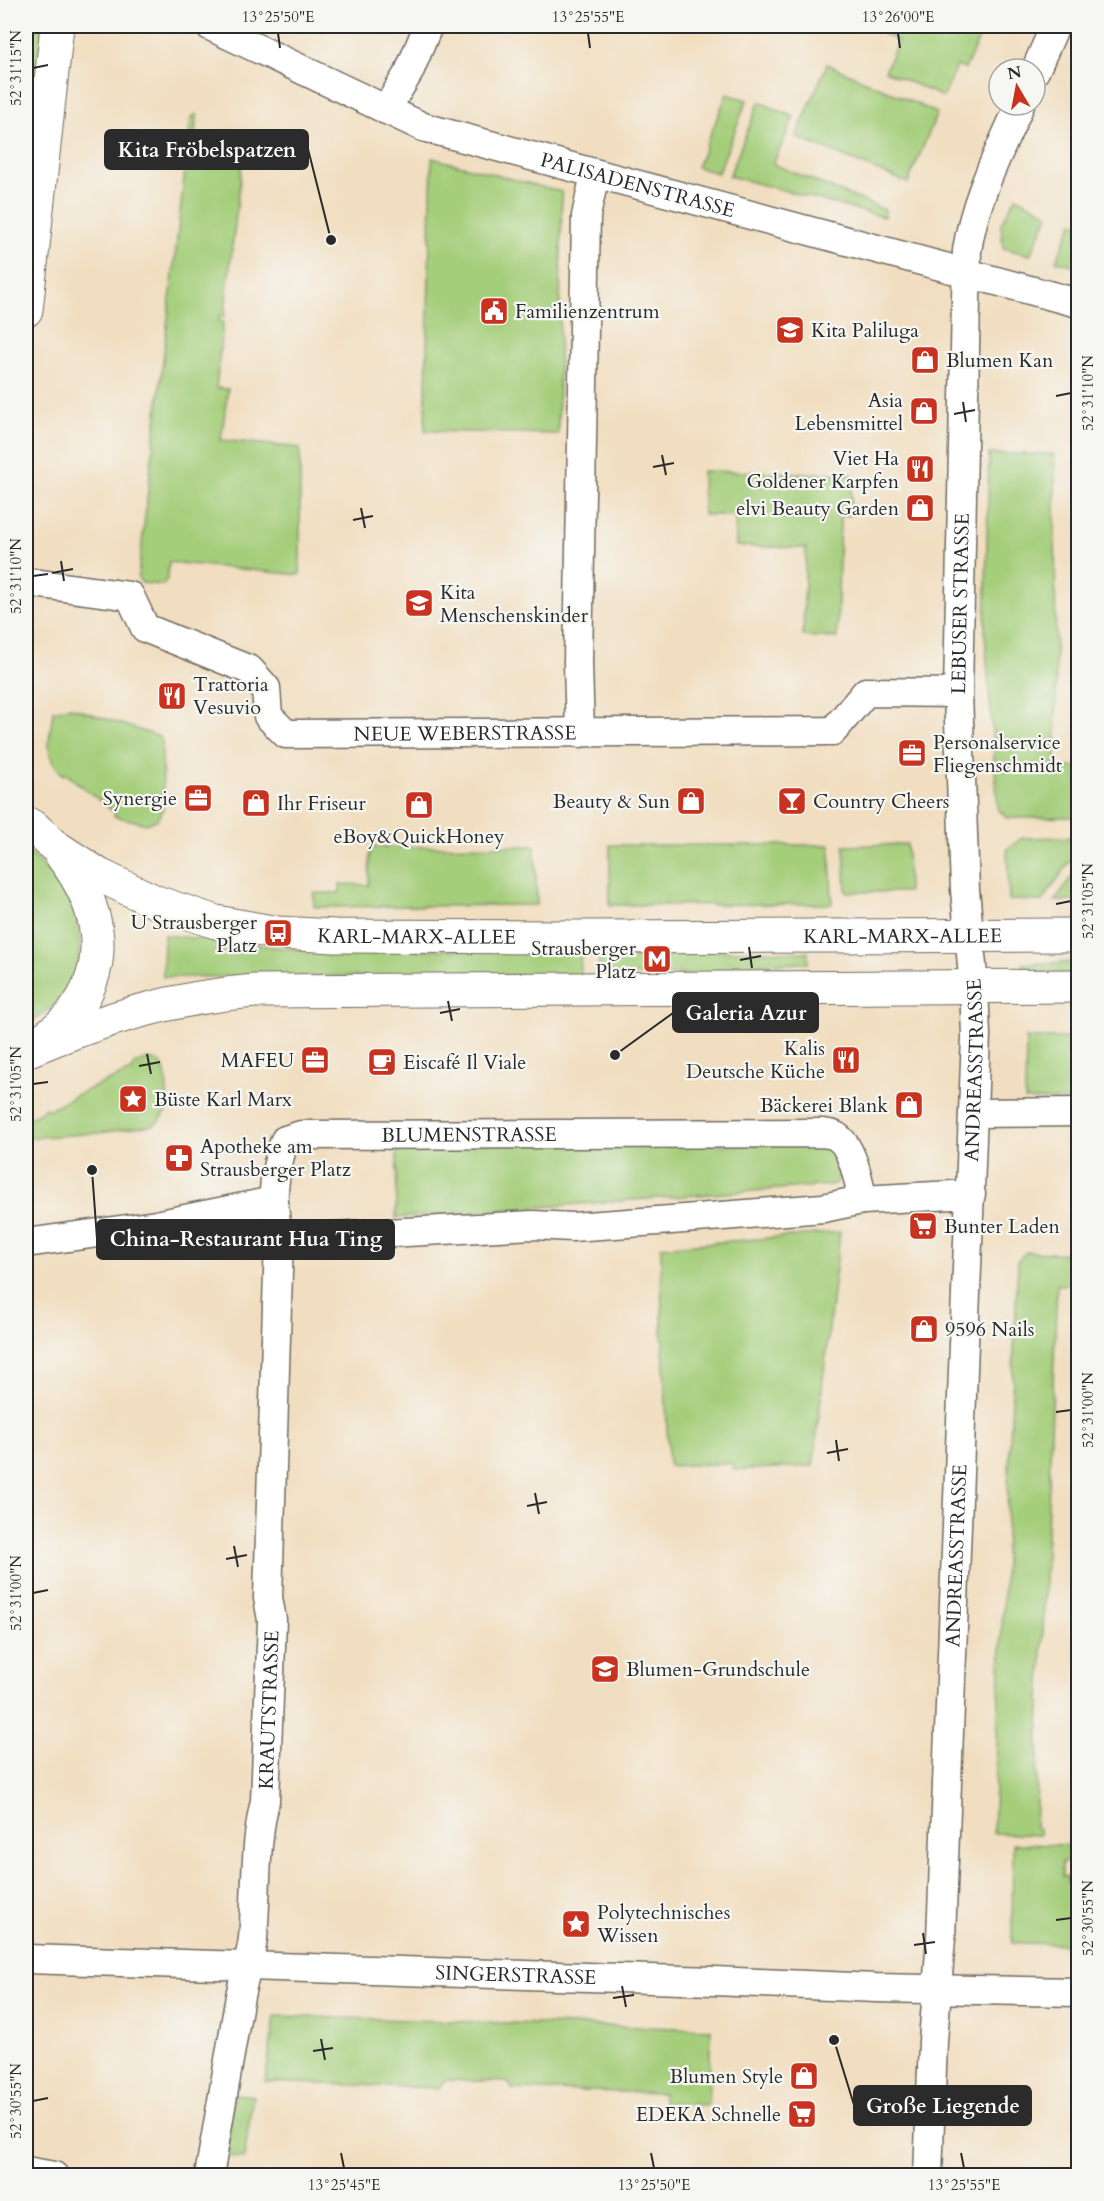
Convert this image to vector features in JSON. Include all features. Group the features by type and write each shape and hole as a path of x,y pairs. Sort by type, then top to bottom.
{"main road":[{"path":"26,310 57,26"},
{"path":"26,1050 45,1038 72,1014 93,977 98,955 98,935 86,892 35,827"},
{"name":"KARL-MARX-ALLEE","path":"35,827 99,874 156,902 216,922 306,935 969,936 1078,934"},
{"path":"26,1050 127,1014 226,993 296,990 1078,986"}],"street":[{"name":"PALISADENSTRASSE","path":"210,26 423,127 1078,303"},
{"path":"386,110 409,72 428,26"},
{"path":"1041,57 1055,26"},
{"name":"LEBUSER STRASSE","path":"969,936 958,693 966,274 969,238 976,210 1015,117"},
{"path":"580,734 578,663 586,216 595,174"},
{"name":"NEUE WEBERSTRASSE","path":"26,582 130,596 145,628 250,670 266,688 268,716 286,734 832,731 866,692 958,693"},
{"name":"ANDREASSTRASSE","path":"928,2175 941,1938 974,1113 976,1035 969,936"},
{"path":"974,1113 1078,1112"},
{"name":"BLUMENSTRASSE","path":"279,1239 273,1201 273,1184 285,1140 301,1135 814,1133 837,1136 844,1144 859,1178 862,1200"},
{"path":"279,1239 533,1225 572,1227 823,1208 862,1200 971,1194"},
{"path":"26,1244 156,1225 273,1201"},
{"name":"KRAUTSTRASSE","path":"209,2175 222,2094 228,2074 253,1940 258,1828 265,1801 272,1620 268,1598 279,1239"},
{"name":"SINGERSTRASSE","path":"26,1959 1078,1992"},
{"path":"26,2171 54,2175"}],"green space":[{"path":"26,26 45,26 26,223"},
{"path":"885,26 959,26 958,28 979,38 965,69 956,66 943,97 885,71 898,41 882,33"},
{"path":"827,64 937,113 908,183 796,137"},
{"path":"727,94 747,100 718,173 697,167"},
{"path":"759,102 794,117 773,164 885,210 884,217 729,176"},
{"path":"197,114 194,145 256,153 254,164 242,163 224,317 219,316 219,321 223,322 216,388 228,389 221,440 300,448 300,575 169,562 167,579 163,585 142,583 138,578 191,118"},
{"name":"Familienzentrum","path":"432,158 562,192 558,434 425,431"},
{"path":"1016,197 1049,214 1030,255 1003,248 1001,224"},
{"path":"1073,222 1078,224 1078,266 1056,261"},
{"path":"989,454 1053,454 1055,470 1056,767 1078,767 1078,817 1007,818 998,809 985,634"},
{"path":"702,471 852,474 851,515 840,516 837,638 803,636 806,548 736,546 735,515 703,515"},
{"path":"71,707 160,737 163,809 158,819 147,824 114,816 115,813 65,773 63,775 56,767 49,745 53,711"},
{"path":"1078,837 1078,850 1042,901 1009,900 1007,849 1022,838"},
{"path":"907,844 908,892 846,892 844,846"},
{"path":"610,845 830,845 832,904 610,905"},
{"path":"535,846 537,905 314,907 314,893 340,893 340,884 369,885 370,847"},
{"path":"26,851 48,870 64,892 75,915 80,940 78,964 68,987 51,1008 26,1024"},
{"path":"1078,867 1078,901 1055,901"},
{"path":"164,935 295,949 580,950 581,975 163,977"},
{"path":"599,949 808,952 808,963 759,964 722,974 599,975"},
{"path":"1078,962 1078,973 1023,973 1022,964"},
{"path":"1026,1038 1078,1038 1078,1100 1025,1100"},
{"path":"149,1059 161,1063 165,1072 166,1110 163,1117 155,1124 99,1133 26,1138 26,1121 46,1108 49,1110 76,1095 133,1070 134,1064"},
{"path":"397,1143 832,1145 841,1174 836,1183 830,1185 396,1218"},
{"path":"840,1232 813,1466 734,1470 731,1463 669,1466 662,1326 661,1247"},
{"path":"1026,1252 1078,1254 1078,1285 1057,1285 1035,1828 1039,1829 1039,1835 993,1833 1018,1260"},
{"path":"1013,1844 1068,1845 1068,1862 1062,1862 1062,1877 1067,1877 1067,1882 1078,1882 1078,1944 1012,1943"},
{"path":"275,2016 711,2029 708,2105 663,2103 663,2093 512,2089 508,2082 444,2080 439,2088 265,2082"},
{"path":"234,2094 253,2096 244,2158 233,2157 226,2149"}],"place":[{"name":"Kita Fröbelspatzen","path":"331,240"},
{"name":"Familienzentrum","path":"494,311"},
{"name":"Kita Paliluga","path":"790,330"},
{"name":"Blumen Kan","path":"925,360"},
{"name":"Asia Lebensmittel","path":"924,411"},
{"name":"Viet Ha Goldener Karpfen","path":"920,469"},
{"name":"elvi Beauty Garden","path":"920,508"},
{"name":"Kita Menschenskinder","path":"419,603"},
{"name":"Trattoria Vesuvio","path":"172,696"},
{"name":"Personalservice Fliegenschmidt","path":"912,753"},
{"name":"Synergie","path":"198,798"},
{"name":"Beauty & Sun","path":"691,801"},
{"name":"Country Cheers","path":"792,801"},
{"name":"Ihr Friseur","path":"256,803"},
{"name":"eBoy&QuickHoney","path":"419,805"},
{"name":"U Strausberger Platz","path":"278,933"},
{"name":"Strausberger Platz","path":"657,959"},
{"name":"Galeria Azur","path":"615,1055"},
{"name":"MAFEU","path":"315,1060"},
{"name":"Kalis Deutsche Küche","path":"846,1060"},
{"name":"Eiscafé Il Viale","path":"382,1062"},
{"name":"Büste Karl Marx","path":"133,1099"},
{"name":"Bäckerei Blank","path":"909,1105"},
{"name":"Apotheke am Strausberger Platz","path":"179,1158"},
{"name":"China-Restaurant Hua Ting","path":"92,1170"},
{"name":"Bunter Laden","path":"923,1226"},
{"name":"9596 Nails","path":"924,1329"},
{"name":"Blumen-Grundschule","path":"605,1669"},
{"name":"Polytechnisches Wissen","path":"576,1924"},
{"name":"Große Liegende","path":"834,2040"},
{"name":"Blumen Style","path":"804,2076"},
{"name":"EDEKA Schnelle","path":"802,2114"}]}
